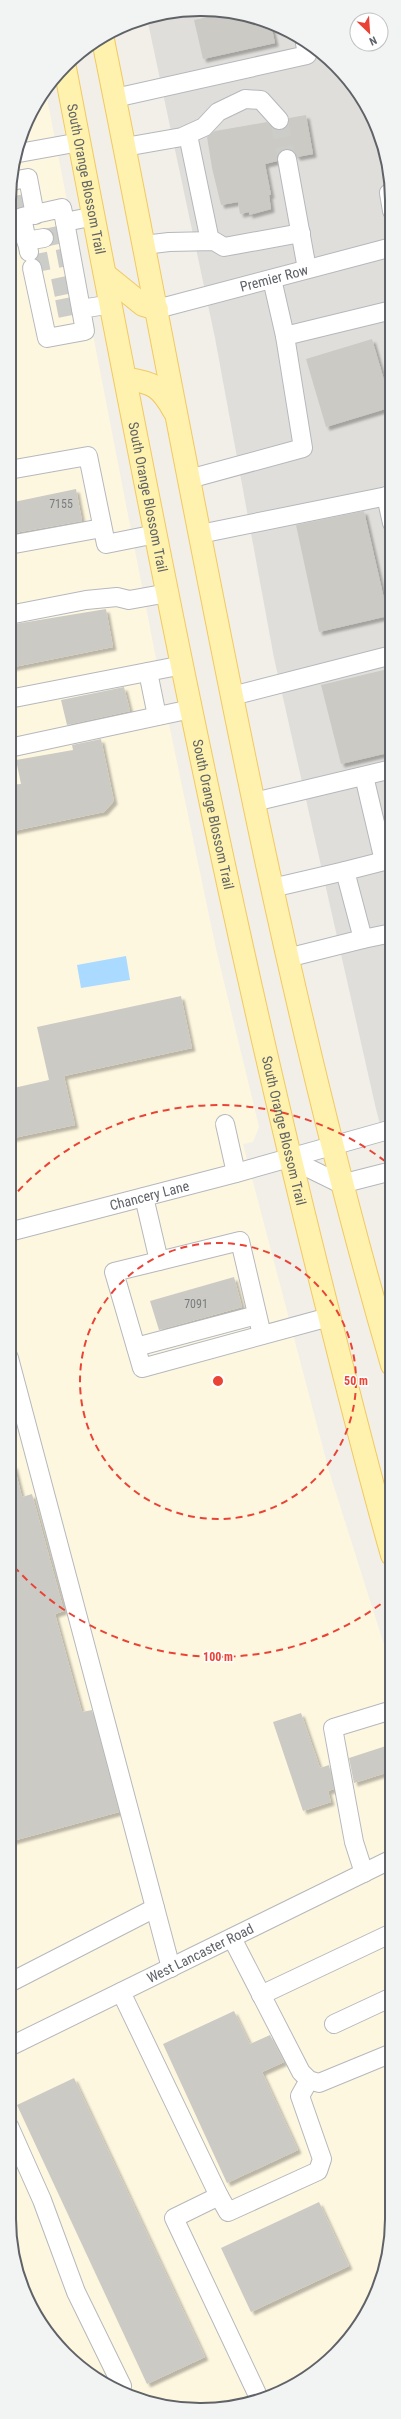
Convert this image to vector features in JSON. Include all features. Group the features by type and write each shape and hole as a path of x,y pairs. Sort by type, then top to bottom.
{"main road":[{"path":"104,44 232,696 287,958 331,1146 385,1340"},
{"name":"South Orange Blossom Trail","path":"67,73 211,810 290,1159 385,1528"},
{"path":"107,276 143,305 157,309"},
{"path":"126,379 146,382 164,393 178,417"}],"street":[{"path":"115,98 307,55 307,49"},
{"path":"125,146 188,135 204,127 218,112 245,99 261,100 279,120"},
{"path":"188,135 210,241"},
{"path":"22,152 80,142"},
{"path":"287,159 307,269"},
{"path":"17,180 28,178 24,211 29,254 45,289 49,311 47,338 85,331 74,284 62,208 24,211"},
{"path":"65,230 94,216"},
{"path":"144,245 169,242 210,241 224,247 301,233"},
{"path":"29,254 44,238"},
{"name":"Premier Row","path":"157,309 385,249"},
{"path":"189,479 303,448 285,336 272,279"},
{"path":"79,306 112,304"},
{"path":"285,336 385,312"},
{"path":"16,469 88,456 106,544 156,534"},
{"path":"200,534 385,496"},
{"path":"16,544 102,528"},
{"path":"16,614 86,600 118,597 129,600 168,593"},
{"path":"232,696 385,657"},
{"path":"16,698 182,665"},
{"path":"148,672 157,716"},
{"path":"16,746 191,709"},
{"path":"254,802 385,771"},
{"path":"364,776 385,850"},
{"path":"272,888 385,861"},
{"path":"345,870 363,939"},
{"path":"287,958 385,934"},
{"path":"225,1124 236,1174"},
{"name":"Chancery Lane","path":"16,1230 236,1174 385,1131"},
{"path":"290,1159 341,1184 385,1173"},
{"path":"144,1197 159,1261"},
{"path":"262,1335 240,1241 114,1272 142,1368 330,1317"},
{"path":"136,1347 257,1315"},
{"path":"16,1384 171,1968"},
{"path":"364,1873 354,1842 333,1728 385,1712"},
{"name":"West Lancaster Road","path":"16,2043 385,1862"},
{"path":"16,1979 155,1908"},
{"path":"261,1995 385,1936"},
{"path":"232,1938 301,2072 309,2080 319,2083 385,2056"},
{"path":"121,1992 228,2212 318,2171 322,2159 300,2096 309,2080"},
{"path":"334,2024 385,2000"},
{"path":"16,2142 42,2200 76,2292 122,2385"},
{"path":"219,2196 174,2218 257,2394"}],"shaded area":[{"path":"188,16 213,16 248,22 282,35 313,54 331,70 354,98 371,130 379,153 385,188 385,1143 274,658 215,338 148,24"},
{"path":"47,98 165,705 216,949 259,1127 253,1142 243,1144 329,1471 385,1648 385,2231 379,2266 366,2300 347,2331 331,2349 313,2365 282,2384 248,2397 213,2403 188,2403 153,2397 119,2384 88,2365 70,2349 54,2331 35,2300 22,2266 16,2231 16,188 22,153 26,141 35,119"}],"water":[{"path":"126,956 130,980 81,988 77,965"}],"building":[{"path":"213,16 248,22 272,31 275,43 203,59 194,20"},
{"path":"306,115 313,154 297,157 291,149 285,149 277,155 277,161 265,164 271,195 269,195 271,209 249,215 249,212 240,214 238,202 221,205 212,168 207,137 215,131 267,122 275,130 282,130 289,124 289,118"},
{"path":"372,339 385,383 385,409 326,427 306,359"},
{"path":"76,489 82,521 16,533 16,502"},
{"path":"364,511 385,603 385,617 319,632 296,525"},
{"path":"106,609 113,647 16,667 16,624"},
{"path":"385,670 385,754 341,764 321,685"},
{"path":"124,687 130,711 67,725 61,700"},
{"path":"101,739 114,801 104,812 16,831 16,784 21,784 16,760 73,750 72,745"},
{"path":"181,996 192,1048 64,1076 75,1125 16,1138 16,1087 49,1080 37,1027"},
{"path":"234,1277 242,1307 159,1330 150,1301"},
{"path":"16,1473 22,1497 32,1494 64,1611 55,1614 82,1712 92,1710 119,1812 16,1840"},
{"path":"301,1713 320,1768 329,1765 334,1789 328,1791 331,1802 303,1811 273,1722"},
{"path":"385,1746 385,1773 354,1783 349,1758"},
{"path":"234,2011 250,2044 270,2035 284,2062 262,2072 298,2150 227,2183 163,2044"},
{"path":"74,2078 205,2357 147,2384 17,2105"},
{"path":"319,2202 349,2266 251,2312 221,2248"}],"tunnel":[{"path":"279,120 287,159"},
{"path":"16,205 25,203"},
{"path":"44,238 63,234"},
{"path":"31,264 67,257"},
{"path":"53,288 72,284"},
{"path":"57,309 77,305"}]}
